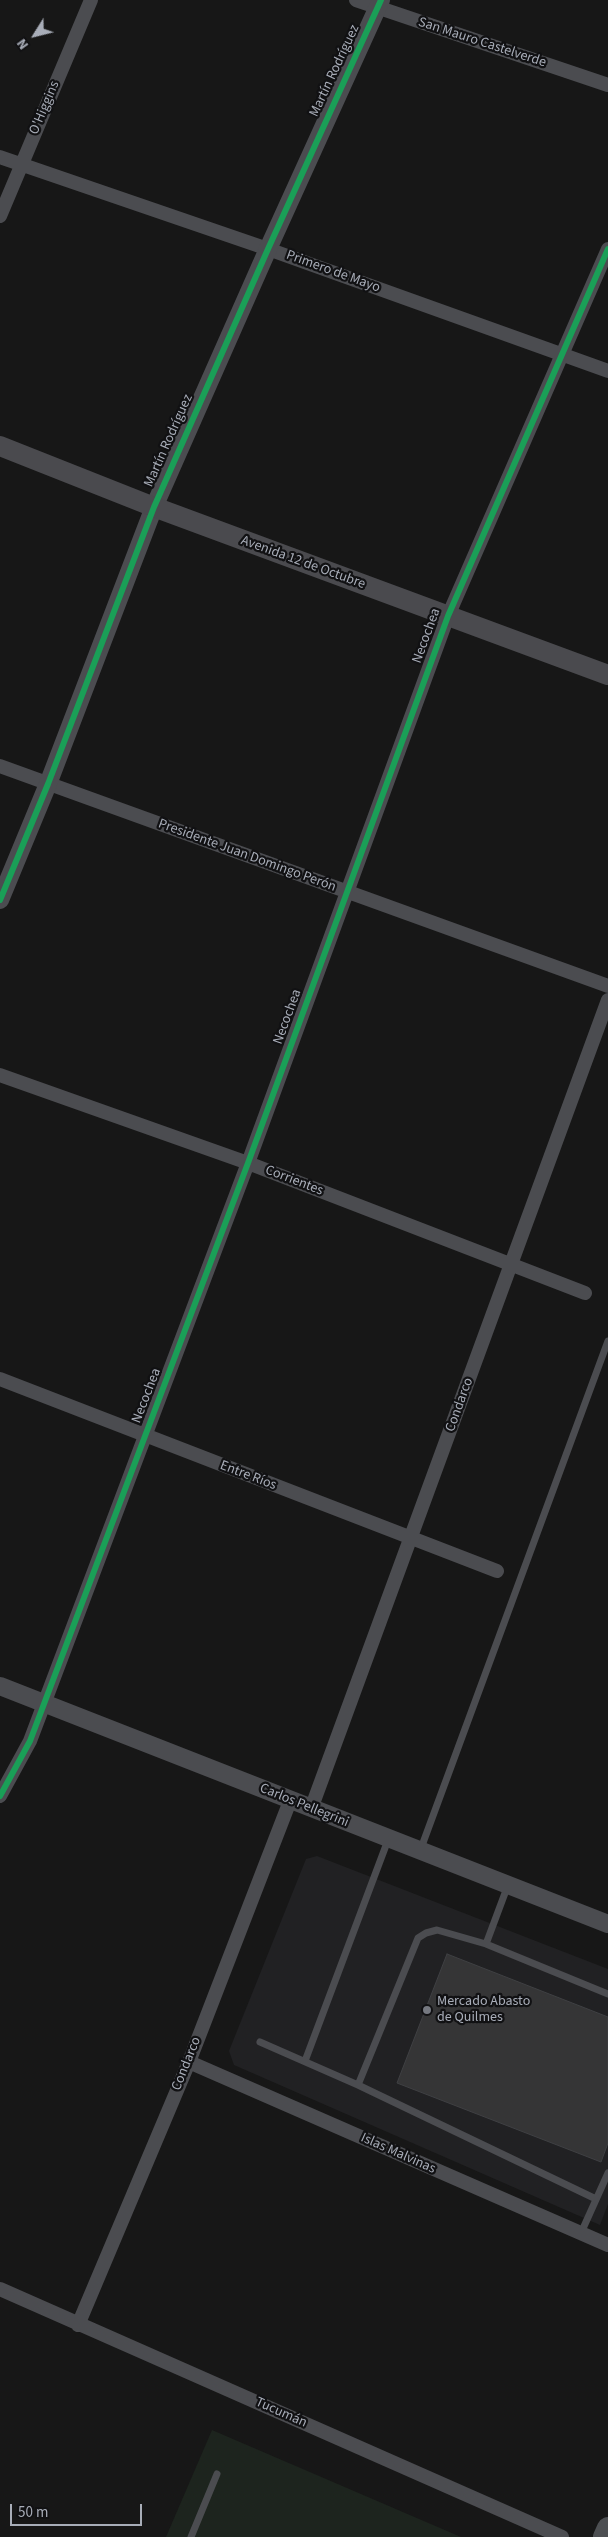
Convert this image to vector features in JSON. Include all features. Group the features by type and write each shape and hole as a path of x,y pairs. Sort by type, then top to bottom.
{"main road":[{"name":"Avenida 12 de Octubre","path":"0,446 154,507 608,675"},
{"path":"604,2537 608,2528"}],"street":[{"name":"O'Higgins","path":"0,216 91,0"},
{"name":"San Mauro Castelverde","path":"356,0 380,4 608,85"},
{"name":"Martín Rodríguez","path":"0,900 48,784 154,507 268,249 380,4"},
{"name":"Primero de Mayo","path":"0,157 268,249 608,371"},
{"name":"Necochea","path":"0,1796 30,1741 248,1163 448,616 560,354 608,249"},
{"name":"Presidente Juan Domingo Perón","path":"0,766 608,986"},
{"name":"Condarco","path":"311,1809 608,1000"},
{"name":"Corrientes","path":"0,1075 248,1163 585,1293"},
{"name":"Entre Ríos","path":"0,1379 497,1571"},
{"name":"Carlos Pellegrini","path":"0,1686 389,1840 608,1924"},
{"name":"Condarco","path":"78,2324 188,2062 290,1801"},
{"name":"Islas Malvinas","path":"188,2062 608,2245"},
{"name":"Tucumán","path":"0,2289 562,2537"}],"lane":[{"path":"420,1851 608,1341"},
{"path":"305,2061 389,1840"},
{"path":"486,1944 508,1885"},
{"path":"358,2084 418,1938 437,1930 486,1944 608,1994"},
{"path":"260,2042 358,2084 596,2199"},
{"path":"581,2233 608,2173"},
{"path":"190,2537 216,2474"}],"shaded area":[{"name":"Mercado Abasto de Quilmes","path":"317,1856 608,1969 608,2204 600,2225 234,2065 229,2051 306,1859"},
{"path":"212,2430 461,2537 166,2537"}],"building":[{"path":"447,1954 608,2017 608,2143 601,2162 397,2083"}],"cycle path":[{"path":"0,900 48,784 154,507 381,0"},
{"path":"0,1796 30,1741 248,1163 448,616 608,249"}],"place":[{"name":"Mercado Abasto de Quilmes","path":"427,2010"}]}
